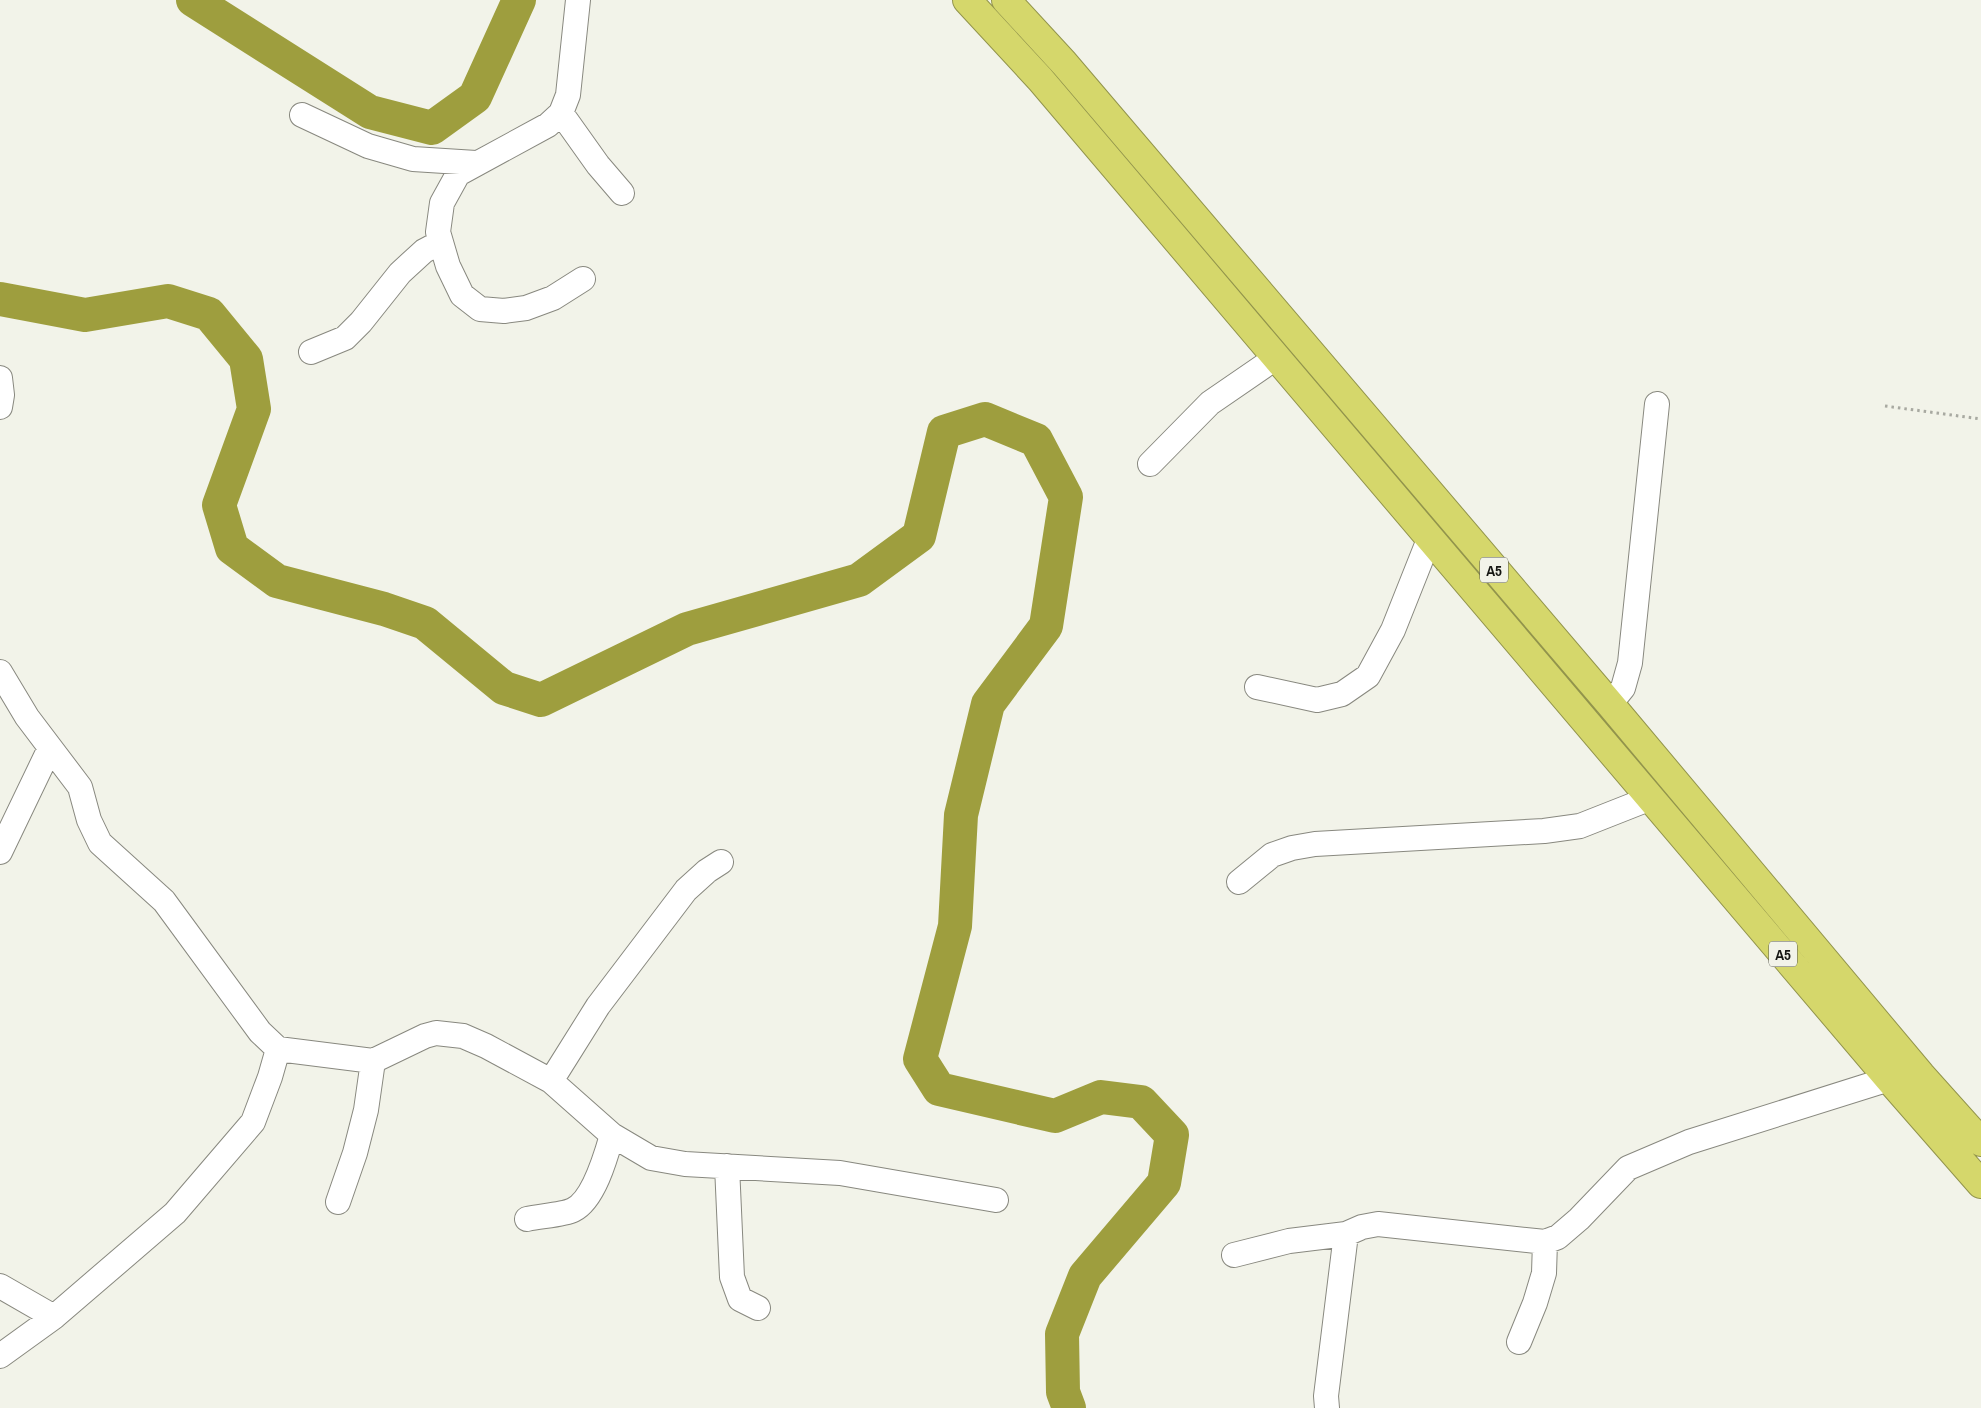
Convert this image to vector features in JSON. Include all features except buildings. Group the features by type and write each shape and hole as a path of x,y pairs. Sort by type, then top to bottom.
{"highway":[{"name":"A5","path":"967,0 1040,79 1889,1079 1981,1184"},
{"name":"A5","path":"1006,0 1070,71 1610,704 1921,1075 1981,1142"}],"street":[{"path":"578,0 568,95 561,113 548,125 458,174 442,203 438,232 448,266 462,295 480,309 504,311 526,308 553,298 583,279"},
{"path":"561,113 598,165 622,193"},
{"path":"302,115 368,146 413,159 476,163"},
{"path":"311,352 345,338 361,322 400,273 424,251 441,242"},
{"path":"1150,464 1210,402 1277,357"},
{"path":"0,378 2,395 0,407"},
{"path":"1610,704 1623,688 1630,663 1657,404"},
{"path":"1257,687 1317,700 1342,694 1368,676 1393,630 1430,537"},
{"path":"0,672 26,717 80,788 89,820 100,842 164,901 260,1032 278,1049 373,1061 425,1036 436,1033 463,1036 551,1080 612,1136 651,1158 685,1164 840,1173 996,1200"},
{"path":"0,852 50,748"},
{"path":"1238,882 1272,856 1292,848 1314,844 1553,830 1580,826 1651,798"},
{"path":"551,1080 598,1006 686,890 707,871 721,862"},
{"path":"0,1356 54,1317 175,1213 253,1122 265,1093 278,1049"},
{"path":"338,1202 355,1153 364,1119 373,1061"},
{"path":"1234,1255 1290,1241 1346,1234 1362,1227 1378,1224 1545,1242 1558,1238 1628,1168 1689,1142 1889,1079"},
{"path":"527,1219 574,1210 585,1200 604,1163 612,1136"},
{"path":"727,1166 732,1277 740,1299 758,1308"},
{"path":"1327,1408 1326,1396 1346,1234"},
{"path":"1519,1342 1535,1303 1544,1273 1545,1242"},
{"path":"0,1286 54,1317"}],"path":[{"path":"1885,406 1981,419"}],"waterway":[{"path":"193,0 370,112 432,128 475,97 519,0"},
{"path":"0,299 85,315 168,301 209,314 246,359 254,409 219,505 232,548 277,581 384,609 425,623 504,688 541,700 687,629 859,580 919,536 944,432 985,419 1036,440 1066,497 1046,626 988,704 961,815 955,926 920,1059 939,1089 1055,1116 1101,1097 1141,1102 1172,1135 1164,1183 1085,1276 1062,1334 1063,1392 1069,1408"}]}
